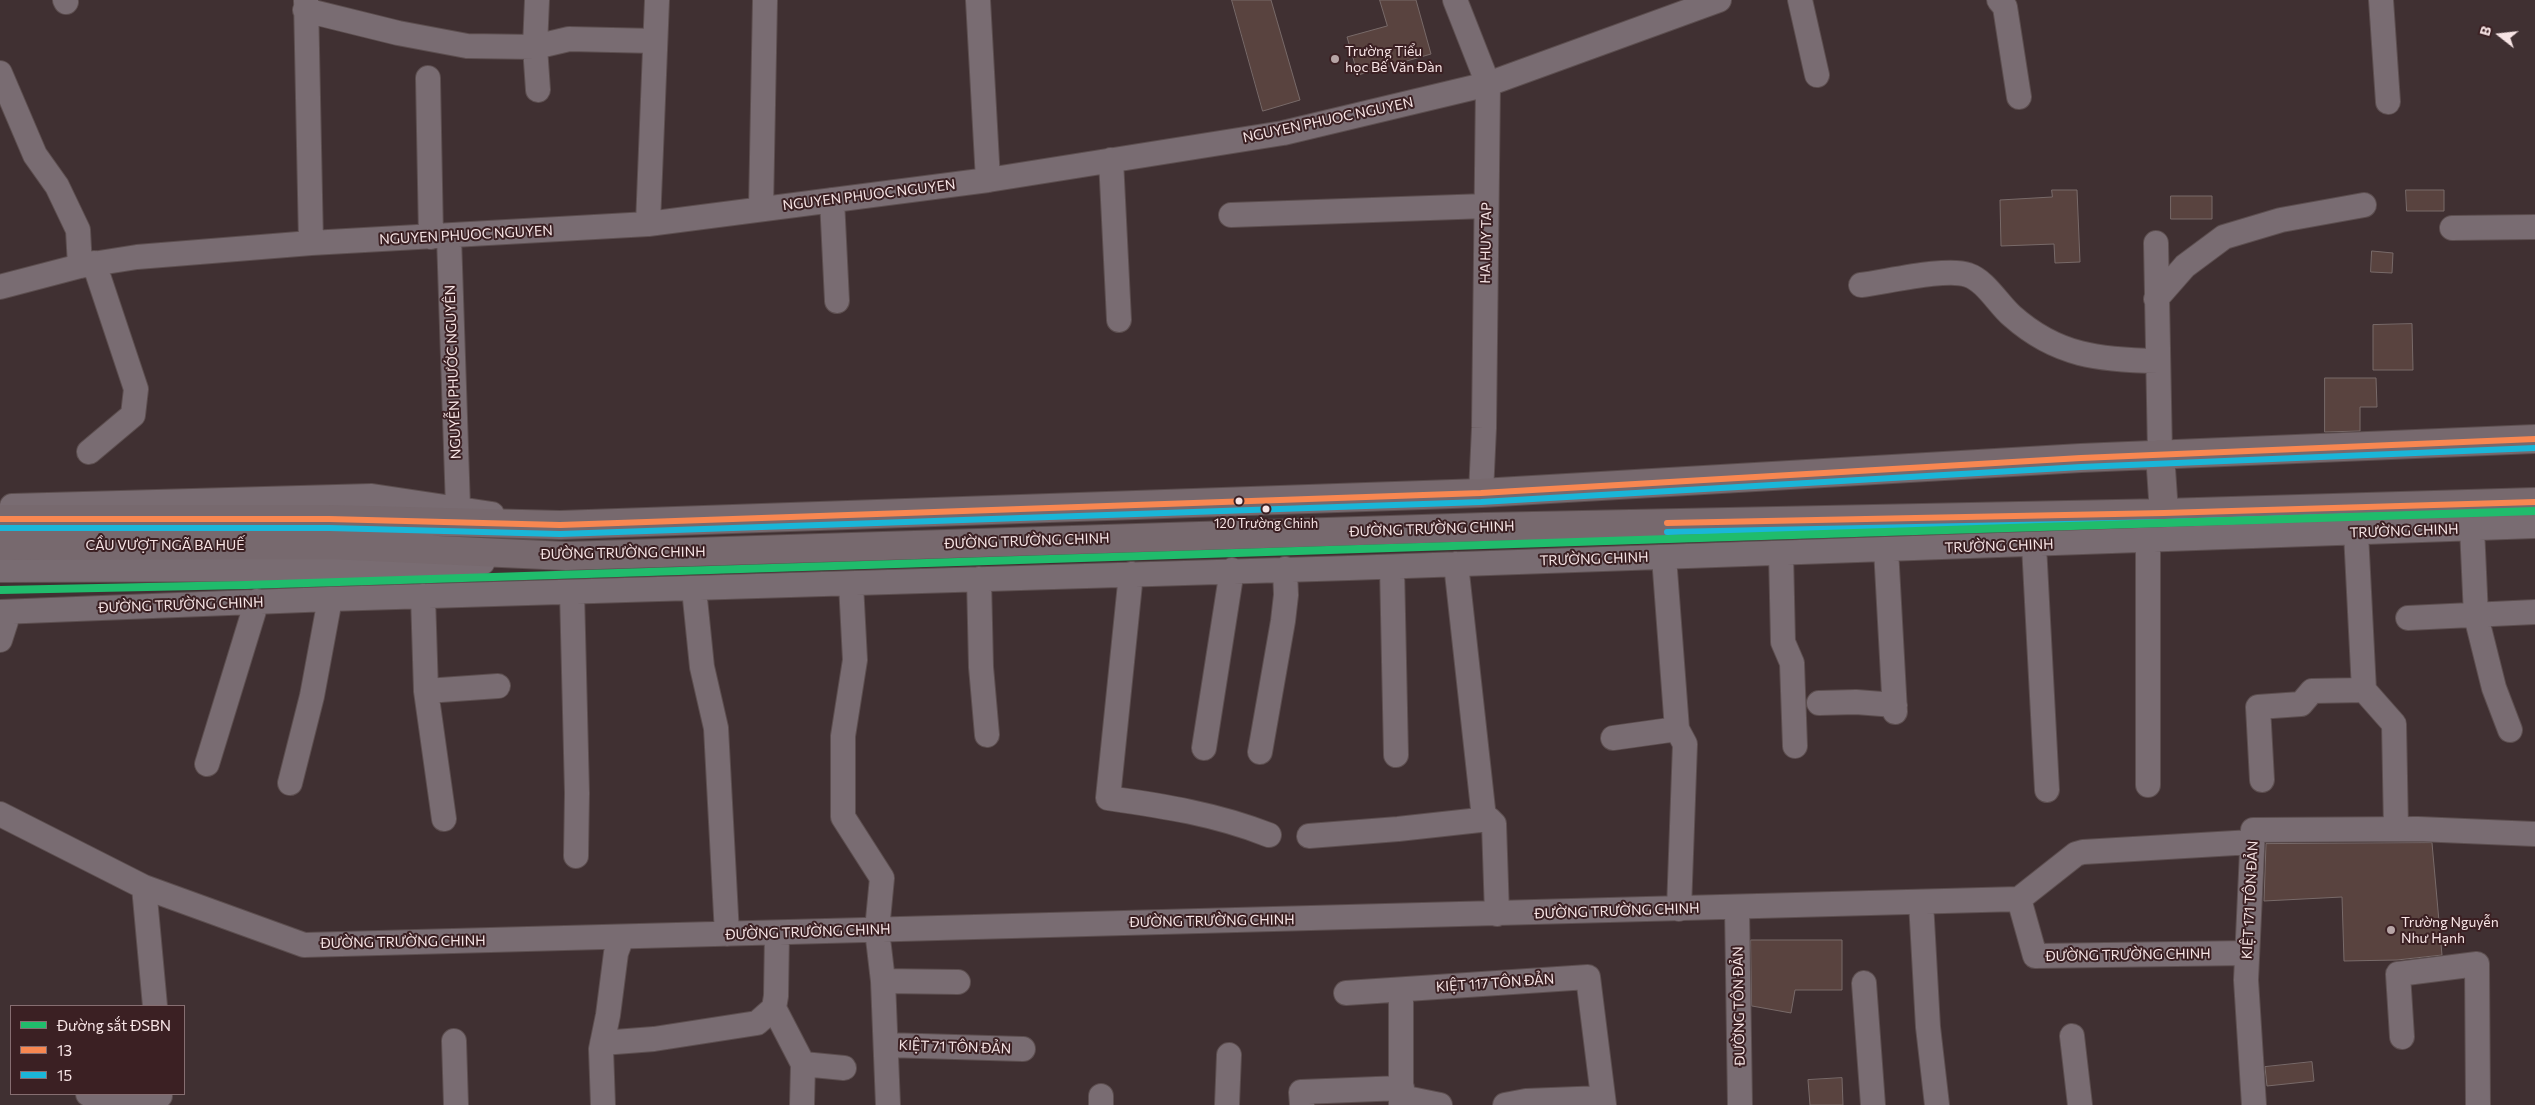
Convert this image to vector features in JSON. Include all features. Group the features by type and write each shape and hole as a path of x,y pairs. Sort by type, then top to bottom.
{"highway":[{"name":"ĐƯỜNG TRƯỜNG CHINH","path":"329,532 1481,493 2160,454 2535,439"},
{"path":"2160,454 2164,513"},
{"name":"ĐƯỜNG TRƯỜNG CHINH","path":"329,532 566,556 1475,527 2164,513 2535,502"},
{"name":"CẦU VƯỢT NGÃ BA HUẾ","path":"0,519 329,532"},
{"name":"CẦU VƯỢT NGÃ BA HUẾ","path":"0,546 329,532"}],"street":[{"path":"537,0 535,47 538,90"},
{"path":"648,224 657,0"},
{"path":"761,209 765,0"},
{"path":"978,0 988,180"},
{"name":"HA HUY TAP","path":"1455,0 1488,84 1484,428 1481,493"},
{"name":"NGUYEN PHUOC NGUYEN","path":"0,287 87,265 137,257 311,243 648,224 988,180 1283,133 1488,84 1719,0"},
{"path":"1800,0 1816,75"},
{"path":"1999,0 2005,7 2019,97"},
{"path":"2381,0 2388,102"},
{"path":"311,243 306,5 398,34 467,46 535,47 569,39 655,41"},
{"path":"0,73 36,156 57,186 78,230 87,265 136,389 133,415 89,452"},
{"name":"NGUYỄN PHƯỚC NGUYÊN","path":"428,78 458,508"},
{"path":"1111,160 1119,320"},
{"path":"832,200 837,301"},
{"path":"2156,299 2185,266 2224,237 2281,220 2364,205"},
{"path":"1231,215 1486,206"},
{"path":"2452,228 2535,227"},
{"path":"2156,243 2160,454"},
{"path":"1861,285 1950,272 1967,275 1980,282 2013,317 2042,338 2064,350 2089,357 2158,361"},
{"path":"0,506 372,496 560,525"},
{"name":"TRƯỜNG CHINH","path":"1460,564 2535,526"},
{"path":"2472,528 2476,613 2494,688 2510,730"},
{"path":"2356,533 2364,690 2394,724 2407,829 2535,834"},
{"path":"2148,541 2148,785"},
{"path":"2034,545 2047,790"},
{"path":"1819,703 1856,702 1895,709 1886,550"},
{"path":"1780,553 1783,642 1792,663 1795,746"},
{"path":"0,570 381,569 566,556"},
{"path":"1664,557 1677,728 1685,744 1679,909"},
{"path":"1460,564 1484,818"},
{"name":"ĐƯỜNG TRƯỜNG CHINH","path":"4,612 330,599 1460,564"},
{"path":"1392,567 1396,755"},
{"path":"1260,752 1283,620 1286,595 1285,569"},
{"path":"1204,748 1232,570"},
{"path":"1131,574 1108,798 1186,810 1238,823 1268,835"},
{"path":"979,579 981,667 987,735"},
{"name":"KIỆT 71 TÔN ĐẢN","path":"851,584 855,660 843,736 843,817 882,878 877,930 884,981 888,1105"},
{"path":"694,589 702,667 716,728 727,934"},
{"path":"572,592 577,793 576,856"},
{"path":"423,596 426,692 444,819"},
{"path":"290,782 312,696 330,599"},
{"path":"207,764 256,602"},
{"path":"0,640 4,612"},
{"path":"2408,618 2476,613 2535,612"},
{"path":"426,692 498,686"},
{"path":"2262,780 2258,707 2301,704 2312,691 2364,690"},
{"path":"1613,738 1677,728"},
{"name":"ĐƯỜNG TRƯỜNG CHINH","path":"0,814 144,888 304,945 1498,914 2019,898 2035,956 2247,954"},
{"path":"1309,836 1398,829 1484,818 1492,820 1494,824 1498,914"},
{"name":"KIỆT 171 TÔN ĐẢN","path":"2254,1105 2246,980 2253,830 2407,829"},
{"path":"2019,898 2076,854 2083,852 2252,842"},
{"path":"144,888 155,1005"},
{"path":"1921,902 1928,1027 1937,1105"},
{"name":"ĐƯỜNG TÔN ĐẢN","path":"1737,907 1740,1105"},
{"path":"776,933 776,996 774,1008 803,1064 802,1105"},
{"path":"603,1105 602,1046 616,953 622,937"},
{"path":"2402,1036 2398,974 2477,964 2478,1105"},
{"name":"KIỆT 117 TÔN ĐẢN","path":"1346,993 1588,977 1604,1102"},
{"path":"884,981 958,982"},
{"path":"1864,983 1873,1105"},
{"path":"1401,990 1402,1097"},
{"path":"602,1046 654,1040 757,1023 774,1008"},
{"path":"2072,1036 2080,1105"},
{"path":"454,1042 456,1105"},
{"name":"KIỆT 71 TÔN ĐẢN","path":"887,1045 1023,1049"},
{"path":"1227,1105 1229,1055"},
{"path":"803,1064 844,1068"},
{"path":"1302,1105 1301,1092 1402,1097 1440,1105"},
{"path":"106,1095 159,1098"},
{"path":"1506,1105 1526,1101 1604,1102"}],"building":[{"path":"1232,0 1271,0 1300,100 1263,111"},
{"path":"1380,0 1416,0 1431,54 1358,75 1347,37 1387,26"},
{"path":"2052,190 2077,190 2080,262 2055,263 2054,244 2001,246 2000,200 2052,197"},
{"path":"2406,190 2444,190 2444,211 2407,211"},
{"path":"2171,196 2212,196 2212,219 2171,219"},
{"path":"2372,251 2393,253 2392,273 2371,272"},
{"path":"2412,324 2413,370 2373,370 2373,325"},
{"path":"2325,378 2376,378 2377,407 2360,407 2360,431 2325,432"},
{"name":"Trường Nguyễn Như Hạnh","path":"2432,843 2442,955 2397,960 2344,961 2342,897 2264,901 2266,844"},
{"path":"1751,940 1842,940 1842,990 1795,990 1791,1013 1752,1006"},
{"path":"2312,1062 2314,1081 2267,1086 2265,1067"},
{"path":"1842,1078 1843,1105 1810,1105 1808,1080"}],"rail line":[{"name":"ĐSBN","path":"0,590 246,585 2535,511"}],"transit line":[{"name":"13","path":"0,519 329,519 560,525 1481,493 2081,458 2535,439"},
{"name":"15","path":"0,528 329,528 560,534 1481,502 2081,467 2535,448"},
{"name":"13","path":"1667,523 2164,513 2535,502"},
{"name":"15","path":"1667,532 2164,522 2535,511"}],"place":[{"name":"Trường Tiểu học Bế Văn Đàn","path":"1335,59"},
{"name":"120 Trường Chinh","path":"1266,509"},
{"name":"Trường Nguyễn Như Hạnh","path":"2391,930"}]}
